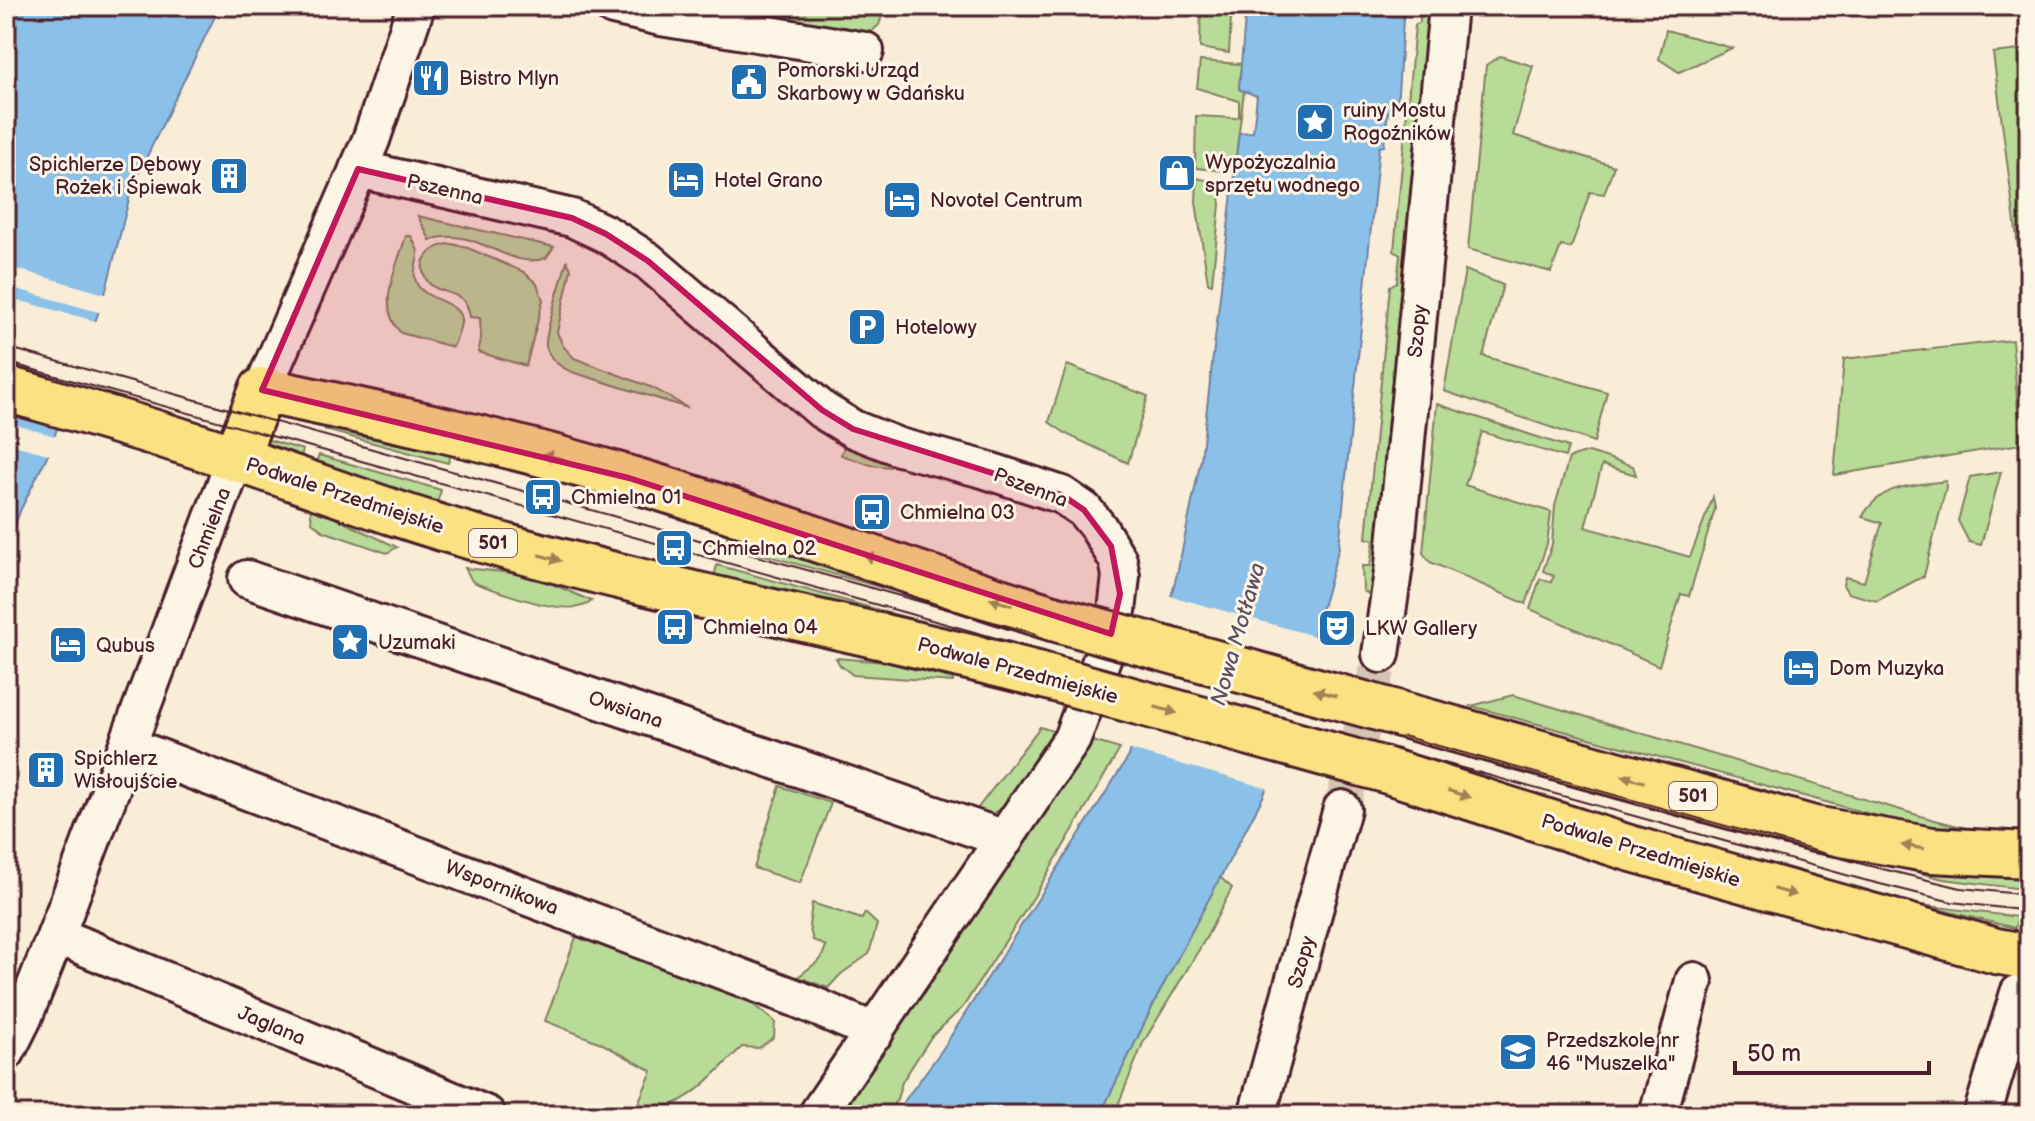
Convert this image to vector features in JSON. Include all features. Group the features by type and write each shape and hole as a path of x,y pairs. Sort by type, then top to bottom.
{"main road":[{"name":"Podwale Przedmiejskie","path":"6,389 114,419 347,498 489,542 629,579 920,643 1385,770 1629,848 1981,947 2024,975"},
{"name":"Chmielna","path":"235,459 262,390"},
{"name":"501","path":"262,390 461,434 629,478 762,520 948,586 1053,618 1814,829 1932,850 2029,855"}],"street":[{"name":"Chmielna","path":"262,390 371,140 416,6"},
{"path":"613,6 865,51"},
{"name":"Szopy","path":"1381,654 1394,565 1448,6"},
{"name":"Pszenna","path":"358,169 572,218 606,234 648,261 822,410 853,429 899,447 1035,484 1062,495 1084,510 1118,560 1121,576 1117,611 1072,739 817,1115"},
{"name":"Chmielna","path":"6,1052 56,935 235,459"},
{"name":"Owsiana","path":"247,579 1005,839"},
{"name":"Wspornikowa","path":"128,746 798,999 875,1032"},
{"name":"Szopy","path":"1257,1115 1342,809"},
{"name":"Jaglana","path":"56,935 487,1115"},
{"path":"1982,1115 2024,975"},
{"path":"1658,1115 1694,981"}],"highlighted area":[{"path":"358,169 572,218 606,234 648,261 822,410 853,429 1062,495 1084,510 1111,546 1120,594 1111,634 629,478 262,390"}],"green space":[{"path":"692,6 885,6 879,25 870,33"},
{"path":"1201,6 1229,6 1229,53 1200,48"},
{"path":"1420,6 1429,6 1380,540 1372,596 1363,591 1362,566 1370,566 1374,540 1366,538 1390,286 1397,282 1400,255 1394,251 1415,25 1420,22"},
{"path":"1666,30 1732,48 1679,72 1659,59"},
{"path":"2029,49 2029,332 1993,53"},
{"path":"1500,56 1533,66 1513,135 1614,166 1604,194 1590,192 1571,248 1561,246 1551,272 1468,249 1486,65"},
{"path":"1200,61 1241,64 1239,89 1244,91 1234,172 1197,168 1195,165 1196,116 1239,116 1239,101 1197,88"},
{"path":"1197,178 1222,184 1212,284 1208,283 1196,202"},
{"path":"418,216 554,247 546,258 532,261 518,259 462,238 430,240"},
{"path":"406,236 411,236 418,251 417,284 428,295 457,310 460,316 453,347 401,333 393,323 390,286"},
{"path":"452,244 524,272 537,284 543,300 526,366 478,352 480,318 470,317 463,300 428,282 423,270 425,258 439,246"},
{"path":"567,261 571,269 557,332 563,346 574,358 653,388 688,408 572,372 552,359 547,351 546,339"},
{"path":"1465,270 1503,285 1483,356 1607,392 1594,442 1444,391"},
{"path":"2012,340 2021,444 1834,475 1844,359"},
{"path":"1067,365 1148,396 1128,463 1068,435 1049,422"},
{"path":"1437,404 1568,447 1565,457 1482,432 1465,485 1551,512 1547,544 1526,604 1430,562 1423,553"},
{"path":"326,426 397,444 454,446 448,463 325,430"},
{"path":"262,438 303,450 298,466 268,450"},
{"path":"845,444 893,463 890,467 871,465 841,455"},
{"path":"1589,452 1633,466 1636,475 1602,465 1585,527 1690,557 1713,497 1715,509 1689,596 1681,594 1659,666 1530,609 1540,579 1551,582 1554,576 1543,571 1552,544 1555,506 1569,458"},
{"path":"319,455 441,490 437,503 316,462"},
{"path":"2001,472 1981,545 1969,542 1958,521 1970,477"},
{"path":"1946,481 1924,576 1877,601 1848,593 1843,585 1845,577 1864,582 1882,523 1862,517 1870,506 1898,488"},
{"path":"310,507 397,547 387,553 323,531 312,522"},
{"path":"731,522 1048,634 725,544"},
{"path":"717,565 1042,655 712,585"},
{"path":"465,568 531,575 592,601 569,608 521,599 472,581"},
{"path":"836,658 886,662 953,679 953,682 853,675"},
{"path":"1513,695 1993,835 1907,824 1471,706"},
{"path":"1040,727 1053,731 1005,807 990,815 974,813"},
{"path":"1089,740 1120,749 1035,895 963,1007 931,1037 902,1082 897,1099 886,1115 839,1115"},
{"path":"780,786 831,803 800,883 754,868"},
{"path":"1841,853 2029,872 2023,889 1943,879"},
{"path":"1220,877 1232,888 1143,1043 1114,1115 1100,1115 1157,997"},
{"path":"812,903 862,919 865,913 877,924 869,954 841,974 828,988 798,977 821,959 826,946 813,940 809,926"},
{"path":"1921,905 2018,917 2015,928"},
{"path":"579,929 745,998 775,1022 774,1037 759,1048 742,1047 687,1097 660,1109 645,1111 639,1101 652,1071 601,1043 545,1021"}],"water":[{"path":"16,6 220,6 132,187 105,294 48,454 21,509 6,549 6,26"},
{"name":"Nowa Motława","path":"1246,6 1404,6 1397,107 1388,112 1384,146 1379,147 1339,547 1264,795 1157,997 1100,1115 894,1115 942,1050 1129,756 1178,570 1201,459 1239,133 1253,132 1257,96 1239,89"}],"pier":[{"path":"6,266 109,295 102,313 6,286"},
{"path":"6,297 99,322 61,428 6,412"},
{"path":"6,422 58,437 52,455 6,443"},
{"path":"1167,595 1318,637 1270,789 1127,749"}],"tunnel":[{"path":"1342,809 1381,654"}],"tram line":[{"path":"6,347 1866,865 1961,888 2029,895"},
{"path":"6,362 1864,880 1952,902 2029,911"}],"place":[{"name":"Bistro Mlyn","path":"431,78"},
{"name":"Pomorski Urząd Skarbowy w Gdańsku","path":"749,82"},
{"name":"ruiny Mostu Rogoźników","path":"1315,122"},
{"name":"Wypożyczalnia sprzętu wodnego","path":"1177,173"},
{"name":"Spichlerze Dębowy Rożek i Śpiewak","path":"229,176"},
{"name":"Hotel Grano","path":"686,180"},
{"name":"Novotel Centrum","path":"902,200"},
{"name":"Hotelowy","path":"867,327"},
{"name":"Chmielna 01","path":"543,497"},
{"name":"Chmielna 03","path":"872,512"},
{"name":"Chmielna 02","path":"674,548"},
{"name":"Chmielna 04","path":"675,627"},
{"name":"LKW Gallery","path":"1337,628"},
{"name":"Uzumaki","path":"350,642"},
{"name":"Qubus","path":"68,645"},
{"name":"Dom Muzyka","path":"1801,668"},
{"name":"Spichlerz Wisłoujście","path":"46,770"},
{"name":"Przedszkole nr 46 \"Muszelka\"","path":"1518,1052"}]}
